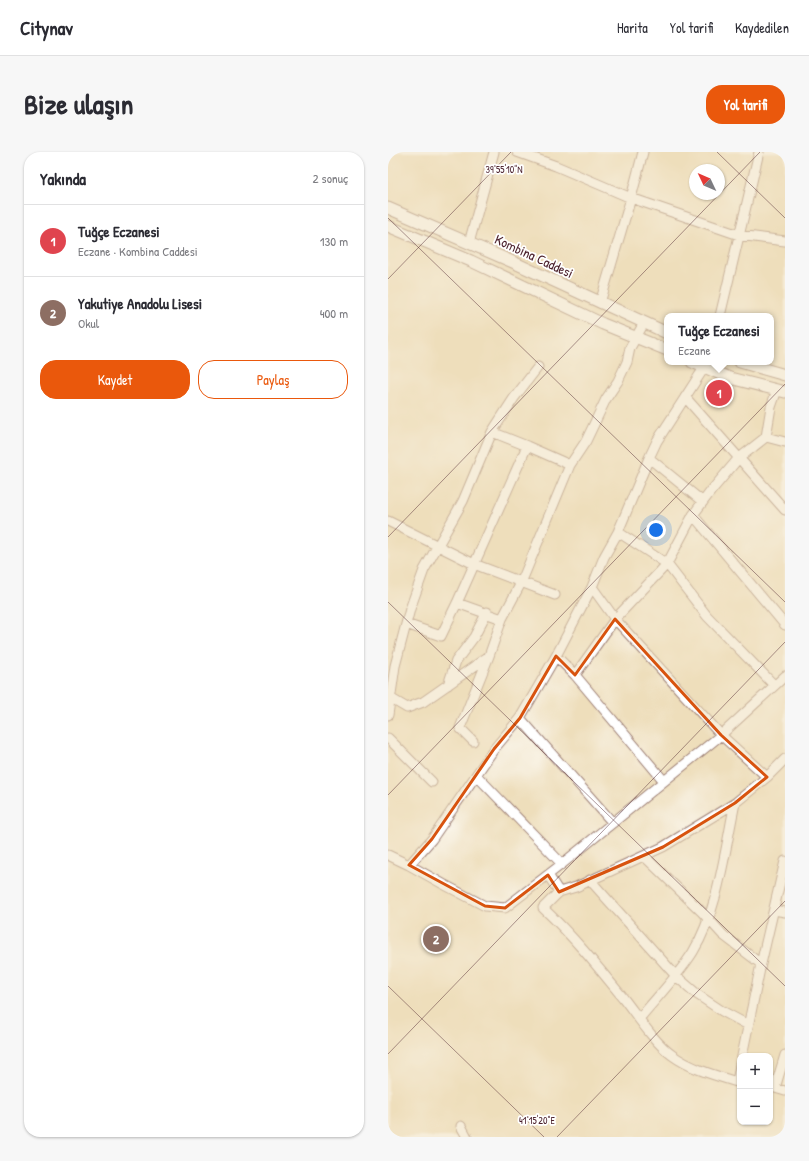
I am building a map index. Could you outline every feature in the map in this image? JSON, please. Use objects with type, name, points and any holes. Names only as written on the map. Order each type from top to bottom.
[{"type":"main road","name":"Kombina Caddesi","points":[[388,208],[515,263],[664,333]]},
{"type":"main road","points":[[388,226],[471,261],[603,324],[664,349]]},
{"type":"main road","points":[[705,365],[730,378],[781,391]]},
{"type":"main road","points":[[750,365],[785,375]]},
{"type":"street","points":[[469,243],[494,152]]},
{"type":"street","points":[[517,152],[556,166],[631,198],[739,235],[785,241]]},
{"type":"street","points":[[600,303],[643,152]]},
{"type":"street","points":[[721,313],[759,152]]},
{"type":"street","points":[[472,741],[460,728],[502,619],[521,582],[570,465],[586,442],[606,399],[618,381],[627,362],[630,348],[644,323]]},
{"type":"street","points":[[409,865],[432,839],[477,776],[494,749],[520,718],[556,656],[592,587],[604,557],[618,532],[657,442],[705,365]]},
{"type":"street","points":[[388,715],[395,666],[410,609],[424,570],[463,501],[492,432],[514,398],[538,367]]},
{"type":"street","points":[[575,675],[615,619],[667,564],[693,516],[703,502],[738,459],[766,437],[771,407],[781,391]]},
{"type":"street","points":[[686,397],[738,459],[785,510]]},
{"type":"street","points":[[492,432],[570,465]]},
{"type":"street","points":[[766,437],[785,442]]},
{"type":"street","points":[[406,624],[441,636],[527,446]]},
{"type":"street","points":[[649,458],[703,502]]},
{"type":"street","points":[[693,516],[785,625]]},
{"type":"street","points":[[388,521],[474,564],[555,595]]},
{"type":"street","points":[[618,532],[667,564],[707,616],[774,686]]},
{"type":"street","points":[[592,587],[615,619],[720,735],[767,777]]},
{"type":"street","points":[[457,603],[487,612],[502,619]]},
{"type":"street","points":[[448,685],[456,661],[474,637],[487,612]]},
{"type":"street","points":[[390,698],[407,708],[423,702],[489,656]]},
{"type":"street","points":[[556,656],[575,675],[664,781]]},
{"type":"street","points":[[388,855],[485,906],[505,908],[613,823],[720,735],[785,676]]},
{"type":"street","points":[[520,718],[613,823]]},
{"type":"street","points":[[388,738],[432,782]]},
{"type":"street","points":[[737,1082],[689,1066],[671,1054],[639,1019],[596,964],[563,926],[543,908],[559,892],[590,880],[663,847],[735,803],[785,760]]},
{"type":"street","points":[[477,776],[562,864]]},
{"type":"street","points":[[639,1019],[676,976],[693,951],[708,918],[714,901],[735,803]]},
{"type":"street","points":[[644,856],[708,918],[723,935],[761,964]]},
{"type":"street","points":[[743,1053],[761,964],[785,861]]},
{"type":"street","points":[[548,875],[559,892]]},
{"type":"street","points":[[590,880],[676,976],[698,995],[748,1026]]},
{"type":"street","points":[[774,910],[785,912]]},
{"type":"street","points":[[785,1055],[775,1088],[785,1090]]},
{"type":"street","points":[[461,1126],[467,1137]]},
{"type":"highlighted area","points":[[615,619],[721,735],[767,777],[735,803],[663,847],[559,892],[548,875],[505,908],[485,906],[409,865],[432,839],[494,749],[520,718],[556,656],[575,675]]},
{"type":"place","name":"Tuğçe Eczanesi","points":[[719,393]]},
{"type":"place","name":"Yakutiye Anadolu Lisesi","points":[[436,939]]}]
